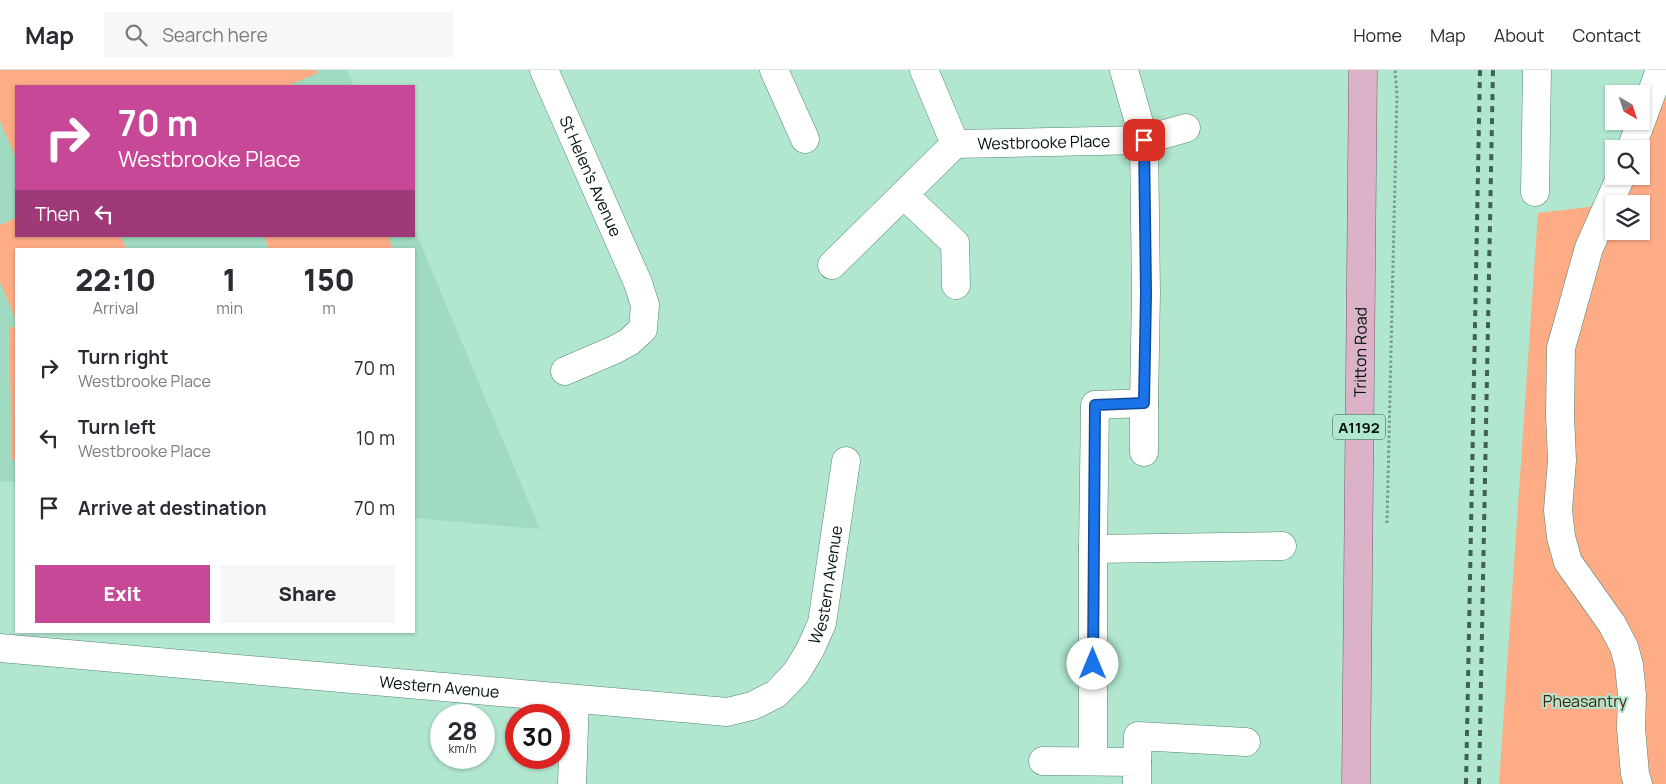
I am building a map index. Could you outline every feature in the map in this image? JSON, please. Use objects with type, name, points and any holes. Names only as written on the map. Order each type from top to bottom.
[{"type":"main road","name":"Tritton Road","points":[[1356,784],[1362,70]]},
{"type":"street","name":"St Helen's Avenue","points":[[544,70],[638,283],[645,305],[643,330],[629,342],[566,371]]},
{"type":"street","points":[[774,70],[805,139]]},
{"type":"street","name":"Westbrooke Place","points":[[924,70],[955,144],[1144,140],[1186,128]]},
{"type":"street","points":[[1124,70],[1144,140],[1146,293],[1144,452]]},
{"type":"street","points":[[1534,192],[1536,70]]},
{"type":"street","points":[[1634,140],[1660,70]]},
{"type":"street","points":[[832,265],[955,144]]},
{"type":"street","points":[[1617,185],[1589,248],[1561,348],[1560,415],[1562,460],[1558,510],[1561,537],[1568,562],[1612,624],[1624,647],[1629,665],[1632,695],[1631,728],[1635,774],[1638,784]]},
{"type":"street","points":[[904,195],[956,244],[956,285]]},
{"type":"street","points":[[1093,761],[1095,405],[1144,403]]},
{"type":"street","name":"Western Avenue","points":[[0,648],[727,712],[752,706],[776,694],[796,673],[810,650],[822,623],[846,461]]},
{"type":"street","points":[[1093,549],[1282,546]]},
{"type":"street","points":[[572,784],[575,699]]},
{"type":"street","points":[[1043,761],[1093,761],[1137,773],[1138,736],[1246,742]]},
{"type":"path","points":[[1387,524],[1397,95],[1395,70]]},
{"type":"shaded area","points":[[0,70],[347,70],[354,85],[15,85],[15,237],[415,237],[415,230],[540,529],[415,518],[415,248],[15,248],[15,482],[0,481]]},
{"type":"green space","points":[[0,70],[316,70],[318,73],[289,85],[15,85],[15,156],[0,121]]},
{"type":"green space","name":"Pheasantry","points":[[1666,97],[1666,784],[1499,784],[1538,213],[1605,205],[1605,240],[1650,240],[1650,195],[1620,195],[1624,185],[1650,185],[1650,140],[1646,140]]},
{"type":"green space","points":[[15,218],[15,237],[121,237],[126,248],[15,248],[15,318],[0,282],[0,225]]},
{"type":"green space","points":[[264,237],[388,237],[393,248],[269,248]]},
{"type":"green space","points":[[9,327],[15,327],[15,460],[12,460]]},
{"type":"railway","points":[[1466,784],[1480,70]]},
{"type":"railway","points":[[1479,784],[1493,70]]},
{"type":"route","points":[[1093,664],[1095,405],[1144,403],[1146,293],[1144,140]]}]
